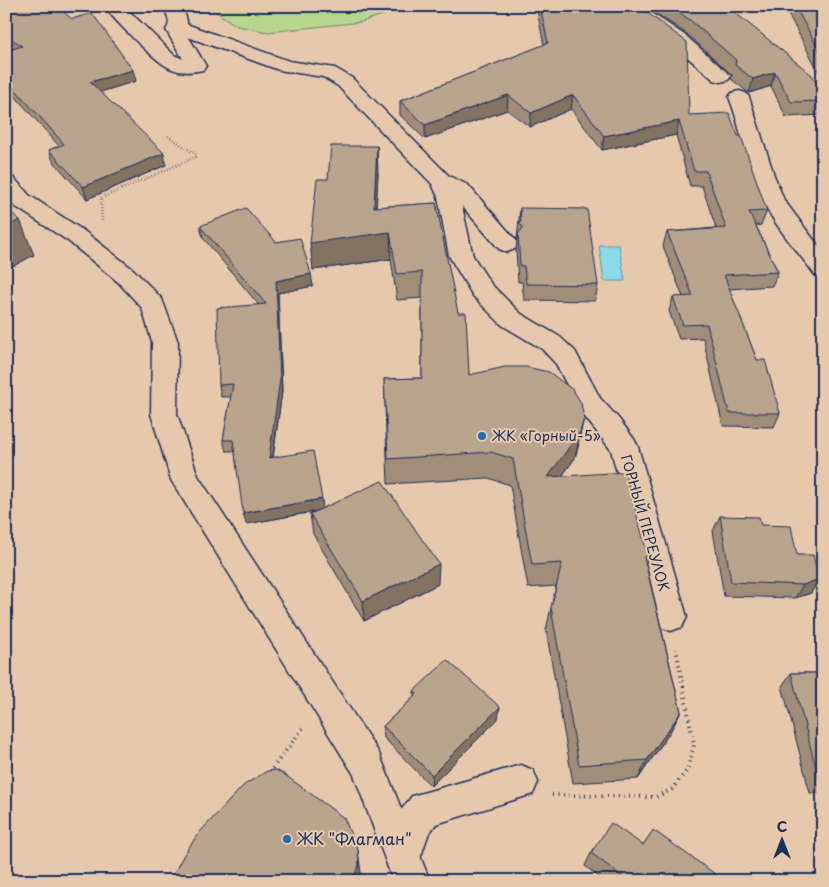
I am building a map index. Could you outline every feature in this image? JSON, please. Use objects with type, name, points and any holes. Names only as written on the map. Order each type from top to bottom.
[{"type":"street","points":[[113,6],[167,59],[178,65],[196,66],[175,30],[175,17]]},
{"type":"street","points":[[629,6],[679,40],[721,76]]},
{"type":"street","name":"ГОРНЫЙ ПЕРЕУЛОК","points":[[175,17],[286,66],[328,72],[345,82],[441,181],[449,198],[461,256],[478,284],[511,319],[551,343],[566,358],[590,405],[609,426],[624,447],[671,617]]},
{"type":"street","points":[[739,97],[749,120],[762,169],[773,200],[823,269]]},
{"type":"street","points":[[441,181],[460,190],[508,244]]},
{"type":"street","points":[[6,183],[22,200],[76,236],[126,276],[153,305],[165,342],[164,414],[186,480],[367,765],[407,869]]},
{"type":"street","points":[[407,869],[412,826],[425,808],[521,782]]},
{"type":"path","points":[[76,236],[102,221],[101,198],[198,156],[168,136]]},
{"type":"path","points":[[521,782],[547,795],[656,797],[672,789],[687,770],[694,745],[671,617]]},
{"type":"path","points":[[265,778],[325,700]]},
{"type":"green space","points":[[207,6],[400,6],[396,10],[362,22],[268,32],[237,26]]},
{"type":"water","points":[[599,245],[619,245],[625,281],[604,281]]},
{"type":"building","points":[[6,6],[57,6],[72,19],[92,13],[133,70],[90,82],[164,153],[83,187],[49,150],[64,144],[6,79],[6,51],[22,46],[6,35]]},
{"type":"building","points":[[540,6],[638,6],[687,42],[689,115],[729,113],[738,136],[741,136],[767,211],[749,212],[778,272],[724,275],[757,360],[765,360],[780,413],[729,413],[707,324],[683,325],[673,297],[693,296],[667,232],[726,228],[706,171],[694,171],[679,121],[604,136],[573,95],[531,113],[508,95],[425,125],[400,101],[548,43]]},
{"type":"building","points":[[669,6],[727,6],[812,75],[823,95],[823,101],[791,102],[775,72],[753,79],[735,65],[736,60],[690,20]]},
{"type":"building","points":[[795,6],[823,6],[823,57]]},
{"type":"building","points":[[331,146],[377,146],[374,207],[436,203],[458,313],[466,313],[469,375],[505,367],[526,367],[549,372],[573,390],[581,403],[584,418],[580,432],[548,477],[625,472],[648,556],[644,557],[681,712],[647,760],[579,765],[551,608],[562,563],[532,565],[513,459],[491,452],[388,459],[384,379],[422,378],[422,272],[397,274],[390,232],[310,243],[317,179],[328,179]]},
{"type":"building","points":[[6,208],[20,220],[6,227]]},
{"type":"building","points":[[246,208],[276,242],[300,238],[311,274],[276,281],[280,379],[269,458],[313,451],[322,499],[243,513],[233,440],[223,440],[233,384],[219,385],[217,308],[266,304],[200,226]]},
{"type":"building","points":[[520,208],[587,209],[598,285],[526,284],[524,266],[520,266],[518,234],[523,228],[519,222],[521,222]]},
{"type":"building","points":[[382,481],[439,564],[363,601],[310,514]]},
{"type":"building","points":[[720,516],[759,517],[761,525],[791,526],[797,555],[813,555],[819,579],[803,585],[731,582]]},
{"type":"building","points":[[447,660],[500,707],[432,775],[383,726],[417,694],[414,691]]},
{"type":"building","points":[[791,673],[823,673],[823,783],[820,783]]},
{"type":"building","name":"ЖК \"Флагман\"","points":[[276,770],[344,818],[358,850],[359,865],[352,881],[170,881],[183,856],[198,834],[244,785],[267,771]]},
{"type":"building","points":[[611,823],[643,845],[653,830],[718,876],[715,881],[619,881],[622,876],[591,853]]},
{"type":"place","name":"ЖК «Горный-5»","points":[[482,436]]},
{"type":"place","name":"ЖК \"Флагман\"","points":[[287,839]]}]
